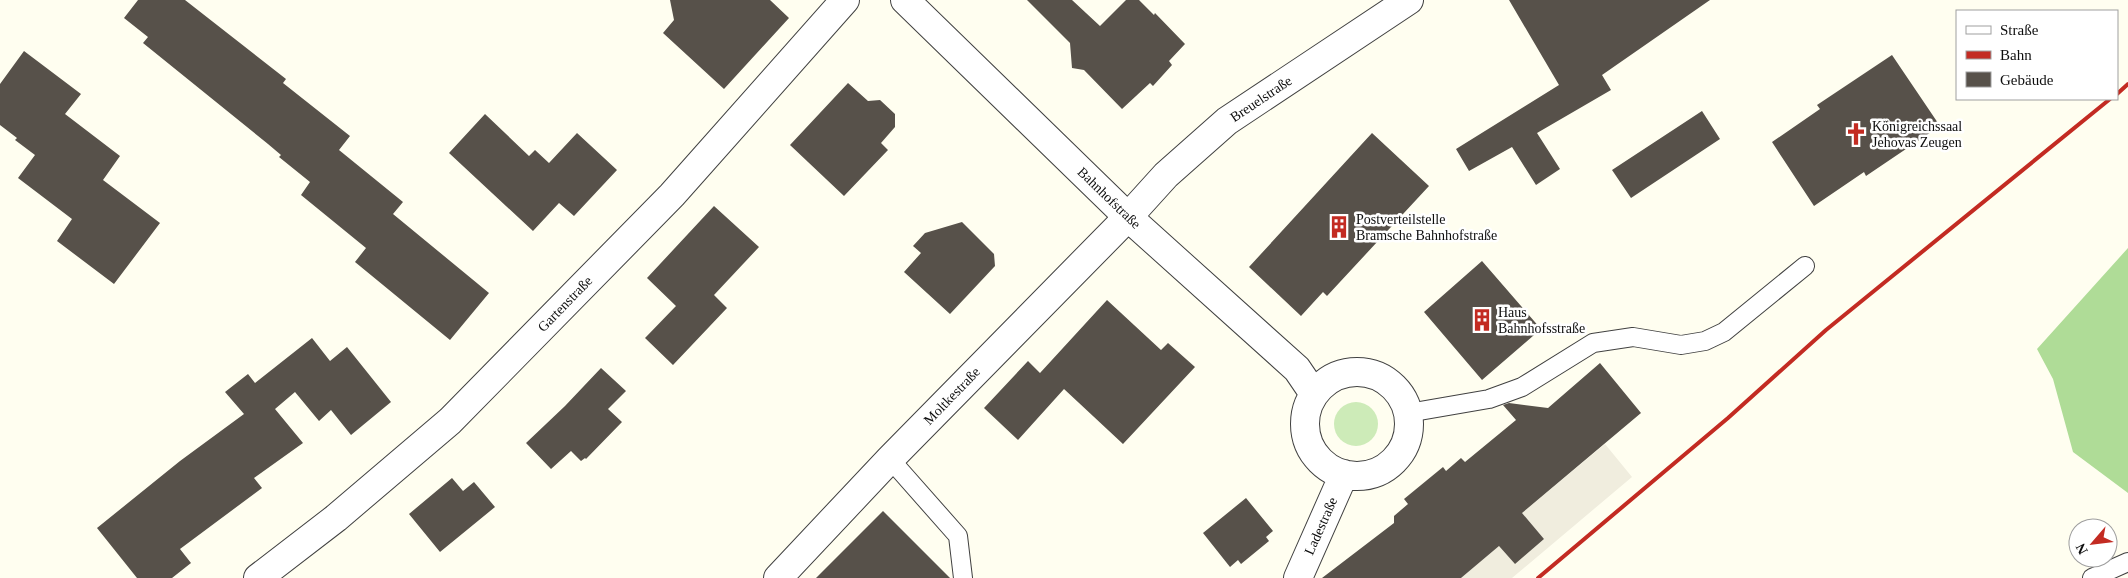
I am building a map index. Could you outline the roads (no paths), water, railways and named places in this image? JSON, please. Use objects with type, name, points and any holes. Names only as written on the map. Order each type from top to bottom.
[{"type":"street","name":"Gartenstraße","points":[[258,578],[336,518],[450,421],[672,195],[845,0]]},
{"type":"street","name":"Bahnhofstraße","points":[[905,0],[1128,217],[1297,369],[1314,394]]},
{"type":"street","name":"Breuelstraße","points":[[1128,217],[1166,175],[1228,121],[1409,0]]},
{"type":"street","name":"Moltkestraße","points":[[778,578],[890,459],[1128,217]]},
{"type":"street","points":[[1352,372],[1368,373],[1382,378],[1394,387],[1408,413],[1408,435],[1404,447],[1386,467],[1365,475],[1344,474],[1329,468],[1317,456],[1308,442],[1305,426],[1307,409],[1314,394],[1325,383],[1338,376],[1352,372]]},
{"type":"street","name":"Ladestraße","points":[[1298,578],[1344,474]]},
{"type":"lane","points":[[1408,413],[1489,399],[1522,387],[1593,343],[1633,337],[1681,345],[1705,341],[1724,332],[1805,266]]},
{"type":"lane","points":[[890,459],[958,536],[963,578]]},
{"type":"lane","points":[[2092,578],[2128,562]]},
{"type":"railway","points":[[2118,93],[2128,84]]},
{"type":"railway","points":[[1538,578],[1728,418],[1826,330],[2109,100]]},
{"type":"place","name":"Königreichssaal Jehovas Zeugen","points":[[1856,134]]},
{"type":"place","name":"Postverteilstelle Bramsche Bahnhofstraße","points":[[1339,227]]},
{"type":"place","name":"Haus Bahnhofsstraße","points":[[1482,320]]}]
